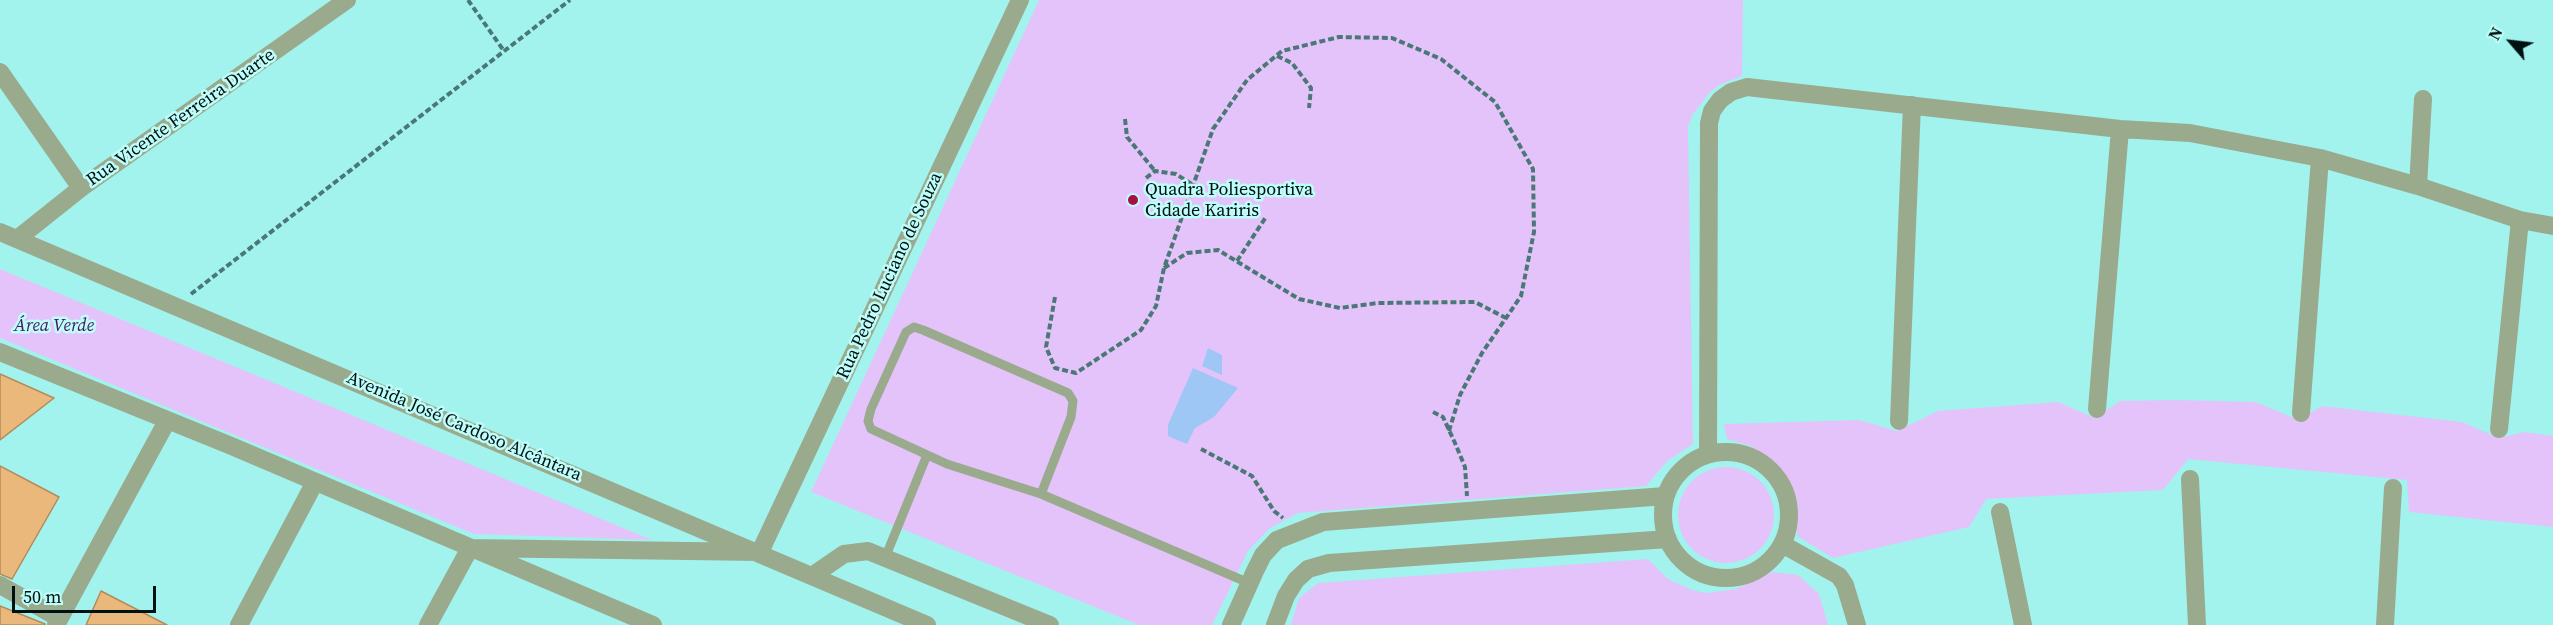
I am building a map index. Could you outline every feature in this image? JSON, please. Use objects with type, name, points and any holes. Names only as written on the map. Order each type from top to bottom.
[{"type":"street","name":"Rua Vicente Ferreira Duarte","points":[[17,239],[81,188],[347,0]]},
{"type":"street","name":"Rua Pedro Luciano de Souza","points":[[760,552],[1020,0]]},
{"type":"street","points":[[0,72],[81,188]]},
{"type":"street","points":[[1708,454],[1709,123],[1712,111],[1720,100],[1731,92],[1747,87],[2120,129],[2190,133],[2320,159],[2418,186],[2520,220],[2553,226]]},
{"type":"street","points":[[2418,186],[2423,99]]},
{"type":"street","points":[[1899,421],[1912,105]]},
{"type":"street","points":[[2097,409],[2120,129]]},
{"type":"street","points":[[2301,413],[2320,159]]},
{"type":"street","points":[[2499,429],[2520,220]]},
{"type":"street","name":"Avenida José Cardoso Alcântara","points":[[0,232],[760,552],[927,625]]},
{"type":"street","points":[[0,352],[654,625]]},
{"type":"street","points":[[0,585],[58,622],[167,421]]},
{"type":"street","points":[[1730,451],[1750,456],[1768,467],[1782,484],[1789,504],[1789,524],[1782,544],[1770,560],[1753,572],[1734,578],[1713,577],[1694,570],[1679,557],[1668,539],[1664,519],[1665,496],[1675,479],[1689,464],[1708,454],[1730,451]]},
{"type":"street","points":[[2190,479],[2197,625]]},
{"type":"street","points":[[239,625],[315,482]]},
{"type":"street","points":[[2385,625],[2393,488]]},
{"type":"street","points":[[1231,625],[1263,555],[1277,540],[1323,522],[1665,496]]},
{"type":"street","points":[[2000,512],[2022,625]]},
{"type":"street","points":[[1275,625],[1286,596],[1296,580],[1308,569],[1329,563],[1668,539]]},
{"type":"street","points":[[1782,544],[1839,576],[1845,585],[1857,625]]},
{"type":"street","points":[[470,548],[760,552]]},
{"type":"street","points":[[428,625],[470,548]]},
{"type":"street","points":[[812,576],[844,554],[868,551],[1050,625]]},
{"type":"lane","points":[[1041,494],[1071,417],[1073,401],[1068,393],[914,327],[906,332],[889,365],[868,421],[871,429],[927,455],[1041,494],[1249,583]]},
{"type":"lane","points":[[885,558],[927,455]]},
{"type":"path","points":[[468,0],[504,51]]},
{"type":"path","points":[[177,305],[570,0]]},
{"type":"path","points":[[1055,297],[1046,347],[1055,368],[1076,373],[1141,330],[1156,306],[1164,268],[1213,129],[1247,80],[1282,51],[1340,37],[1392,38],[1442,59],[1495,102],[1533,169],[1534,232],[1521,296],[1482,353],[1460,395],[1449,431]]},
{"type":"path","points":[[1277,55],[1292,63],[1311,88],[1310,108]]},
{"type":"path","points":[[1125,119],[1127,137],[1155,171],[1176,174],[1193,185]]},
{"type":"path","points":[[1146,178],[1155,171]]},
{"type":"path","points":[[1237,261],[1266,217]]},
{"type":"path","points":[[1164,268],[1187,253],[1218,250],[1299,299],[1309,302],[1340,308],[1378,303],[1475,302],[1506,318]]},
{"type":"path","points":[[1433,412],[1443,417],[1465,467],[1468,511]]},
{"type":"path","points":[[1202,449],[1252,476],[1274,511],[1298,530]]},
{"type":"green space","points":[[1039,0],[1743,0],[1742,76],[1719,85],[1709,93],[1693,114],[1688,126],[1693,444],[1667,461],[1646,486],[1298,513],[1270,528],[1248,551],[1212,625],[1139,625],[811,492]]},
{"type":"green space","name":"Área Verde","points":[[0,269],[652,540],[474,534],[0,338]]},
{"type":"green space","points":[[2120,401],[2256,402],[2298,420],[2322,406],[2462,422],[2499,438],[2524,432],[2553,436],[2553,527],[2409,512],[2407,480],[2188,459],[2163,490],[1986,499],[1969,527],[1833,558],[1797,536],[1797,508],[1788,481],[1780,469],[1751,446],[1727,439],[1724,424],[1859,420],[1897,431],[1938,411],[2058,402],[2095,418]]},
{"type":"green space","points":[[1726,467],[1744,470],[1760,481],[1771,497],[1774,515],[1771,533],[1760,549],[1744,560],[1726,563],[1708,560],[1692,549],[1681,533],[1678,515],[1681,497],[1692,481],[1708,470]]},
{"type":"green space","points":[[1648,559],[1668,579],[1692,590],[1706,593],[1736,589],[1772,572],[1798,575],[1819,594],[1828,625],[1291,625],[1299,598],[1318,583]]},
{"type":"water","points":[[1208,348],[1222,355],[1222,375],[1202,366]]},
{"type":"water","points":[[1193,368],[1238,388],[1214,417],[1195,428],[1187,444],[1168,436],[1168,425]]},
{"type":"building","points":[[0,374],[54,398],[0,440]]},
{"type":"building","points":[[0,466],[59,497],[12,579],[0,574]]},
{"type":"building","points":[[101,591],[167,625],[86,625]]},
{"type":"building","points":[[0,606],[45,624],[45,625],[0,625]]},
{"type":"place","name":"Quadra Poliesportiva Cidade Kariris","points":[[1133,200]]}]
